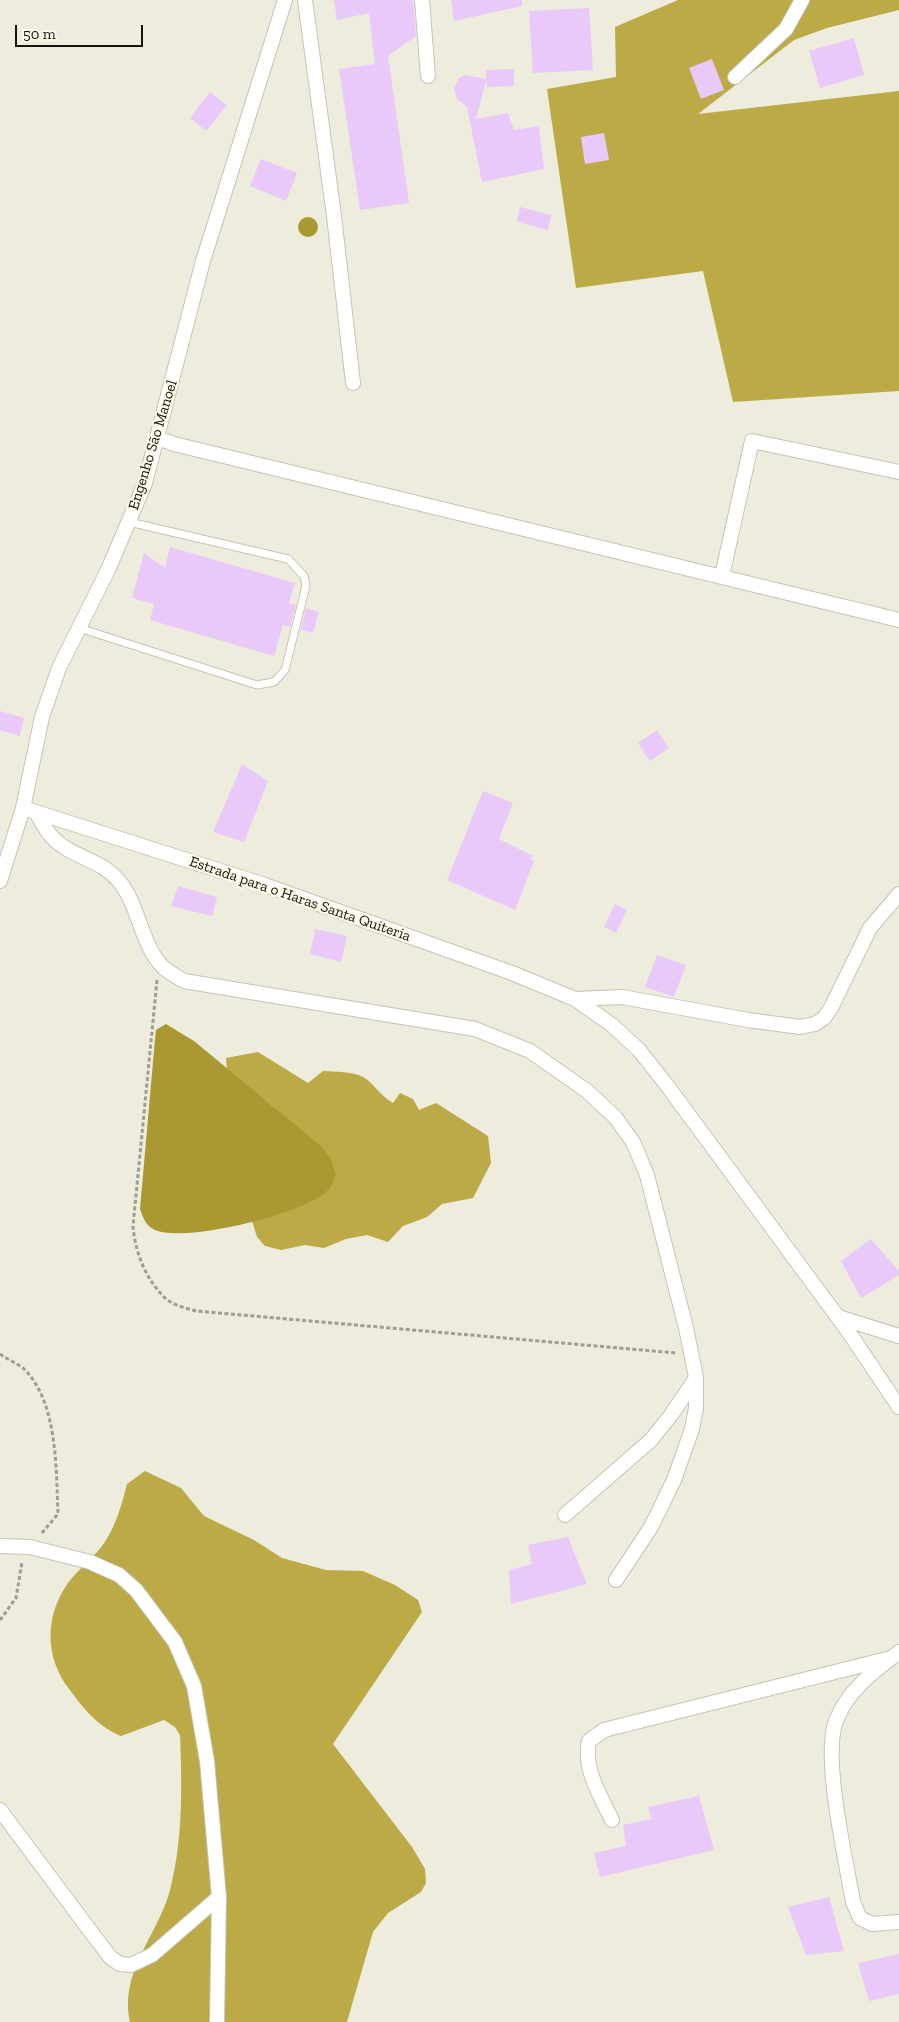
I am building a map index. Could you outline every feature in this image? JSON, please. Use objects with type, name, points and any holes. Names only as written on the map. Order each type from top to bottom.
[{"type":"street","name":"Engenho São Manoel","points":[[0,881],[30,810],[42,717],[59,668],[129,522],[145,483],[203,261],[285,0]]},
{"type":"street","points":[[305,0],[334,216],[353,383]]},
{"type":"street","points":[[422,0],[428,76]]},
{"type":"street","points":[[735,77],[786,29],[802,0]]},
{"type":"street","points":[[158,438],[184,447],[899,620]]},
{"type":"street","points":[[722,576],[752,441],[899,472]]},
{"type":"street","points":[[30,810],[52,838],[61,845],[96,862],[117,878],[129,896],[150,946],[159,962],[165,969],[184,981],[321,1002],[475,1029],[530,1051],[587,1091],[615,1117],[633,1142],[647,1175],[696,1377],[696,1408],[692,1429],[674,1480],[651,1527],[616,1580]]},
{"type":"street","name":"Estrada para o Haras Santa Quiteria","points":[[30,810],[266,885],[512,973],[575,999]]},
{"type":"street","points":[[575,999],[622,997],[748,1020],[800,1027],[814,1024],[824,1018],[831,1008],[870,928],[899,894]]},
{"type":"street","points":[[575,999],[612,1025],[639,1050],[838,1317],[899,1407]]},
{"type":"street","points":[[838,1317],[899,1336]]},
{"type":"street","points":[[565,1515],[650,1440],[671,1415],[696,1377]]},
{"type":"street","points":[[0,1546],[30,1548],[90,1562],[119,1575],[136,1590],[175,1642],[194,1686],[207,1760],[219,1897],[217,2022]]},
{"type":"street","points":[[612,1820],[590,1772],[587,1753],[590,1741],[604,1730],[895,1655]]},
{"type":"street","points":[[895,1655],[872,1672],[848,1697],[835,1722],[831,1758],[853,1902],[860,1918],[872,1924],[899,1922]]},
{"type":"street","points":[[0,1810],[111,1958],[120,1964],[131,1965],[152,1955],[219,1897]]},
{"type":"lane","points":[[78,628],[257,684],[274,682],[285,670],[306,586],[304,576],[288,559],[129,522]]},
{"type":"path","points":[[159,962],[133,1226],[134,1245],[142,1266],[164,1297],[173,1303],[196,1311],[692,1355]]},
{"type":"path","points":[[0,1354],[23,1368],[41,1393],[48,1408],[58,1514],[30,1548],[20,1565],[16,1598],[0,1620]]},
{"type":"shaded area","points":[[678,0],[899,0],[899,10],[827,28],[794,40],[698,114],[899,91],[899,391],[733,402],[703,271],[576,288],[547,89],[616,77],[615,27]]},
{"type":"shaded area","points":[[304,217],[312,217],[318,223],[318,231],[312,237],[304,237],[298,231],[298,223]]},
{"type":"shaded area","points":[[166,1024],[194,1041],[321,1146],[331,1159],[336,1175],[328,1190],[314,1200],[295,1209],[244,1224],[191,1233],[170,1233],[155,1230],[147,1224],[140,1209],[156,1030]]},
{"type":"shaded area","points":[[258,1052],[308,1083],[323,1071],[349,1073],[363,1077],[393,1103],[400,1093],[413,1099],[419,1110],[436,1103],[488,1136],[491,1163],[473,1198],[442,1204],[427,1217],[403,1226],[388,1242],[367,1235],[346,1239],[324,1248],[305,1245],[281,1250],[265,1246],[257,1237],[252,1221],[243,1209],[274,1107],[227,1070],[226,1058]]},
{"type":"shaded area","points":[[145,1471],[181,1488],[204,1516],[254,1540],[282,1558],[326,1570],[363,1571],[395,1585],[418,1600],[422,1612],[333,1744],[412,1847],[425,1869],[426,1883],[421,1892],[388,1913],[373,1932],[347,2022],[130,2022],[128,2003],[130,1985],[142,1952],[166,1903],[175,1867],[181,1811],[180,1735],[175,1727],[164,1720],[121,1736],[98,1722],[86,1710],[61,1677],[52,1651],[51,1624],[59,1598],[66,1586],[97,1552],[110,1533],[121,1506],[127,1484]]},
{"type":"building","points":[[334,0],[413,0],[416,36],[388,56],[409,203],[360,210],[339,69],[375,64],[369,13],[337,20]]},
{"type":"building","points":[[451,0],[522,0],[522,6],[454,21]]},
{"type":"building","points":[[589,8],[593,70],[533,73],[529,11]]},
{"type":"building","points":[[854,38],[864,75],[820,88],[809,51]]},
{"type":"building","points":[[712,59],[724,90],[701,99],[689,68]]},
{"type":"building","points":[[514,69],[514,86],[487,87],[486,81],[476,119],[508,113],[514,130],[539,126],[544,169],[482,182],[467,107],[457,99],[454,88],[459,78],[465,75],[486,79],[486,70]]},
{"type":"building","points":[[210,92],[227,105],[206,131],[190,118]]},
{"type":"building","points":[[604,133],[609,160],[585,164],[581,137]]},
{"type":"building","points":[[261,159],[297,173],[286,201],[250,186]]},
{"type":"building","points":[[520,207],[551,215],[548,230],[517,222]]},
{"type":"building","points":[[170,547],[295,583],[289,603],[296,605],[290,627],[283,625],[274,656],[150,620],[154,604],[132,598],[144,553],[165,568]]},
{"type":"building","points":[[306,608],[319,612],[313,633],[301,630]]},
{"type":"building","points":[[0,711],[24,718],[20,736],[0,730]]},
{"type":"building","points":[[657,730],[669,748],[650,761],[638,743]]},
{"type":"building","points":[[242,764],[268,781],[244,842],[213,832]]},
{"type":"building","points":[[483,791],[513,803],[499,839],[533,856],[531,860],[534,861],[515,910],[447,880]]},
{"type":"building","points":[[178,886],[217,897],[212,916],[171,906]]},
{"type":"building","points":[[615,904],[627,910],[616,933],[604,927]]},
{"type":"building","points":[[315,929],[347,936],[341,962],[310,954]]},
{"type":"building","points":[[657,955],[686,965],[674,997],[645,987]]},
{"type":"building","points":[[871,1239],[899,1271],[899,1275],[861,1298],[841,1261]]},
{"type":"building","points":[[568,1537],[587,1584],[511,1604],[509,1570],[532,1564],[528,1545]]},
{"type":"building","points":[[699,1796],[714,1850],[600,1877],[594,1853],[626,1846],[623,1825],[652,1819],[648,1807]]},
{"type":"building","points":[[829,1897],[844,1951],[806,1955],[788,1907]]},
{"type":"building","points":[[899,1954],[899,1994],[869,2001],[858,1963]]}]
